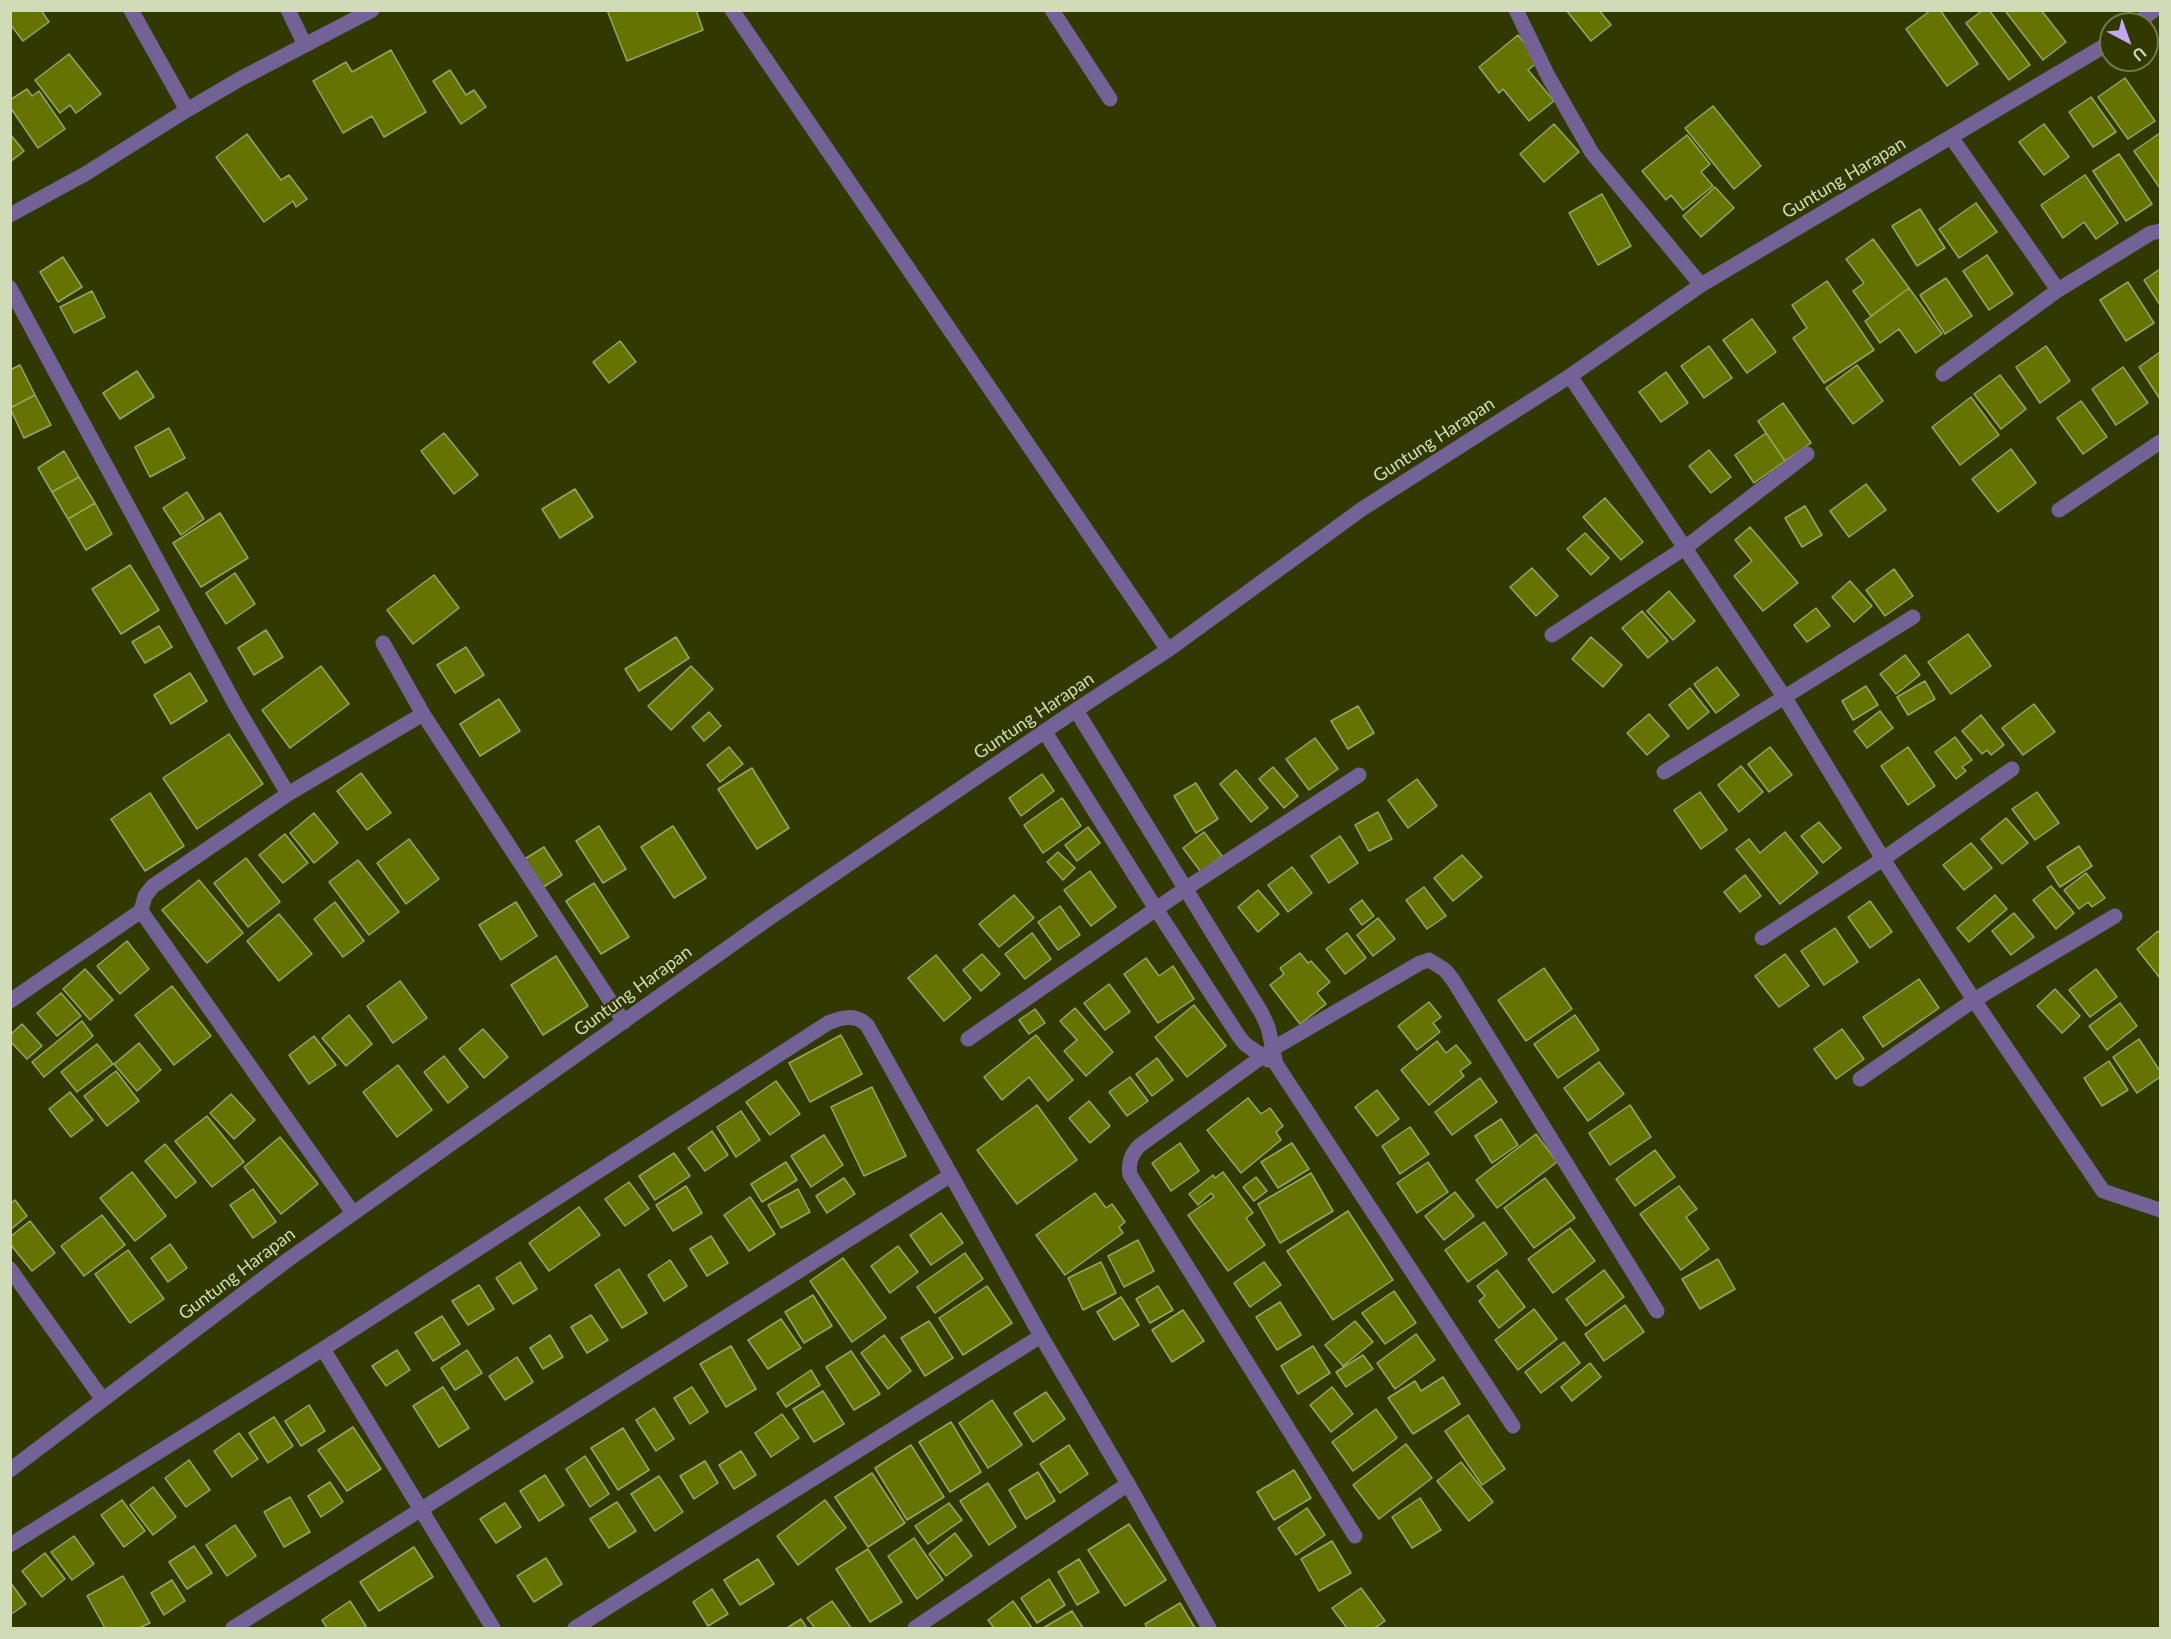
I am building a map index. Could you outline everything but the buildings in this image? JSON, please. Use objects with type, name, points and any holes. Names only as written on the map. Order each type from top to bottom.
[{"type":"street","points":[[131,10],[187,110]]},
{"type":"street","points":[[288,10],[305,45]]},
{"type":"street","points":[[10,215],[85,174],[187,110],[372,10]]},
{"type":"street","points":[[732,10],[1168,650]]},
{"type":"street","points":[[1052,10],[1110,99]]},
{"type":"street","points":[[1516,10],[1548,76],[1592,153],[1701,285]]},
{"type":"street","name":"Guntung Harapan","points":[[10,1470],[289,1258],[771,917],[1168,650],[1362,509],[1570,376],[1701,285],[2099,49]]},
{"type":"street","points":[[1951,137],[2058,290]]},
{"type":"street","points":[[1943,374],[2058,290],[2151,234],[2160,231]]},
{"type":"street","points":[[10,288],[236,706],[288,794]]},
{"type":"street","points":[[1570,376],[1785,698],[1883,859],[1974,1000],[2103,1191],[2160,1210]]},
{"type":"street","points":[[2059,510],[2160,442]]},
{"type":"street","points":[[1552,635],[1686,547],[1807,454]]},
{"type":"street","points":[[1664,772],[1913,617]]},
{"type":"street","points":[[383,643],[423,714],[624,1022]]},
{"type":"street","points":[[1076,710],[1261,1012],[1268,1051],[1513,1426]]},
{"type":"street","points":[[10,1001],[141,911],[145,896],[153,886],[288,794],[423,714]]},
{"type":"street","points":[[1045,732],[1238,1035],[1245,1044],[1268,1051]]},
{"type":"street","points":[[1762,938],[1883,859],[2012,769]]},
{"type":"street","points":[[968,1039],[1185,889],[1359,775]]},
{"type":"street","points":[[141,911],[353,1214]]},
{"type":"street","points":[[1860,1079],[1974,1000],[2115,916]]},
{"type":"street","points":[[1355,1536],[1130,1175],[1130,1159],[1139,1146],[1268,1051],[1420,963],[1429,960],[1445,970],[1453,980],[1658,1311]]},
{"type":"street","points":[[10,1545],[323,1349],[828,1023],[838,1019],[855,1018],[867,1025],[1041,1336],[1128,1484],[1209,1629]]},
{"type":"street","points":[[233,1629],[951,1175]]},
{"type":"street","points":[[10,1269],[103,1400]]},
{"type":"street","points":[[575,1629],[1041,1336]]},
{"type":"street","points":[[323,1349],[494,1629]]},
{"type":"street","points":[[915,1629],[1128,1484]]}]
